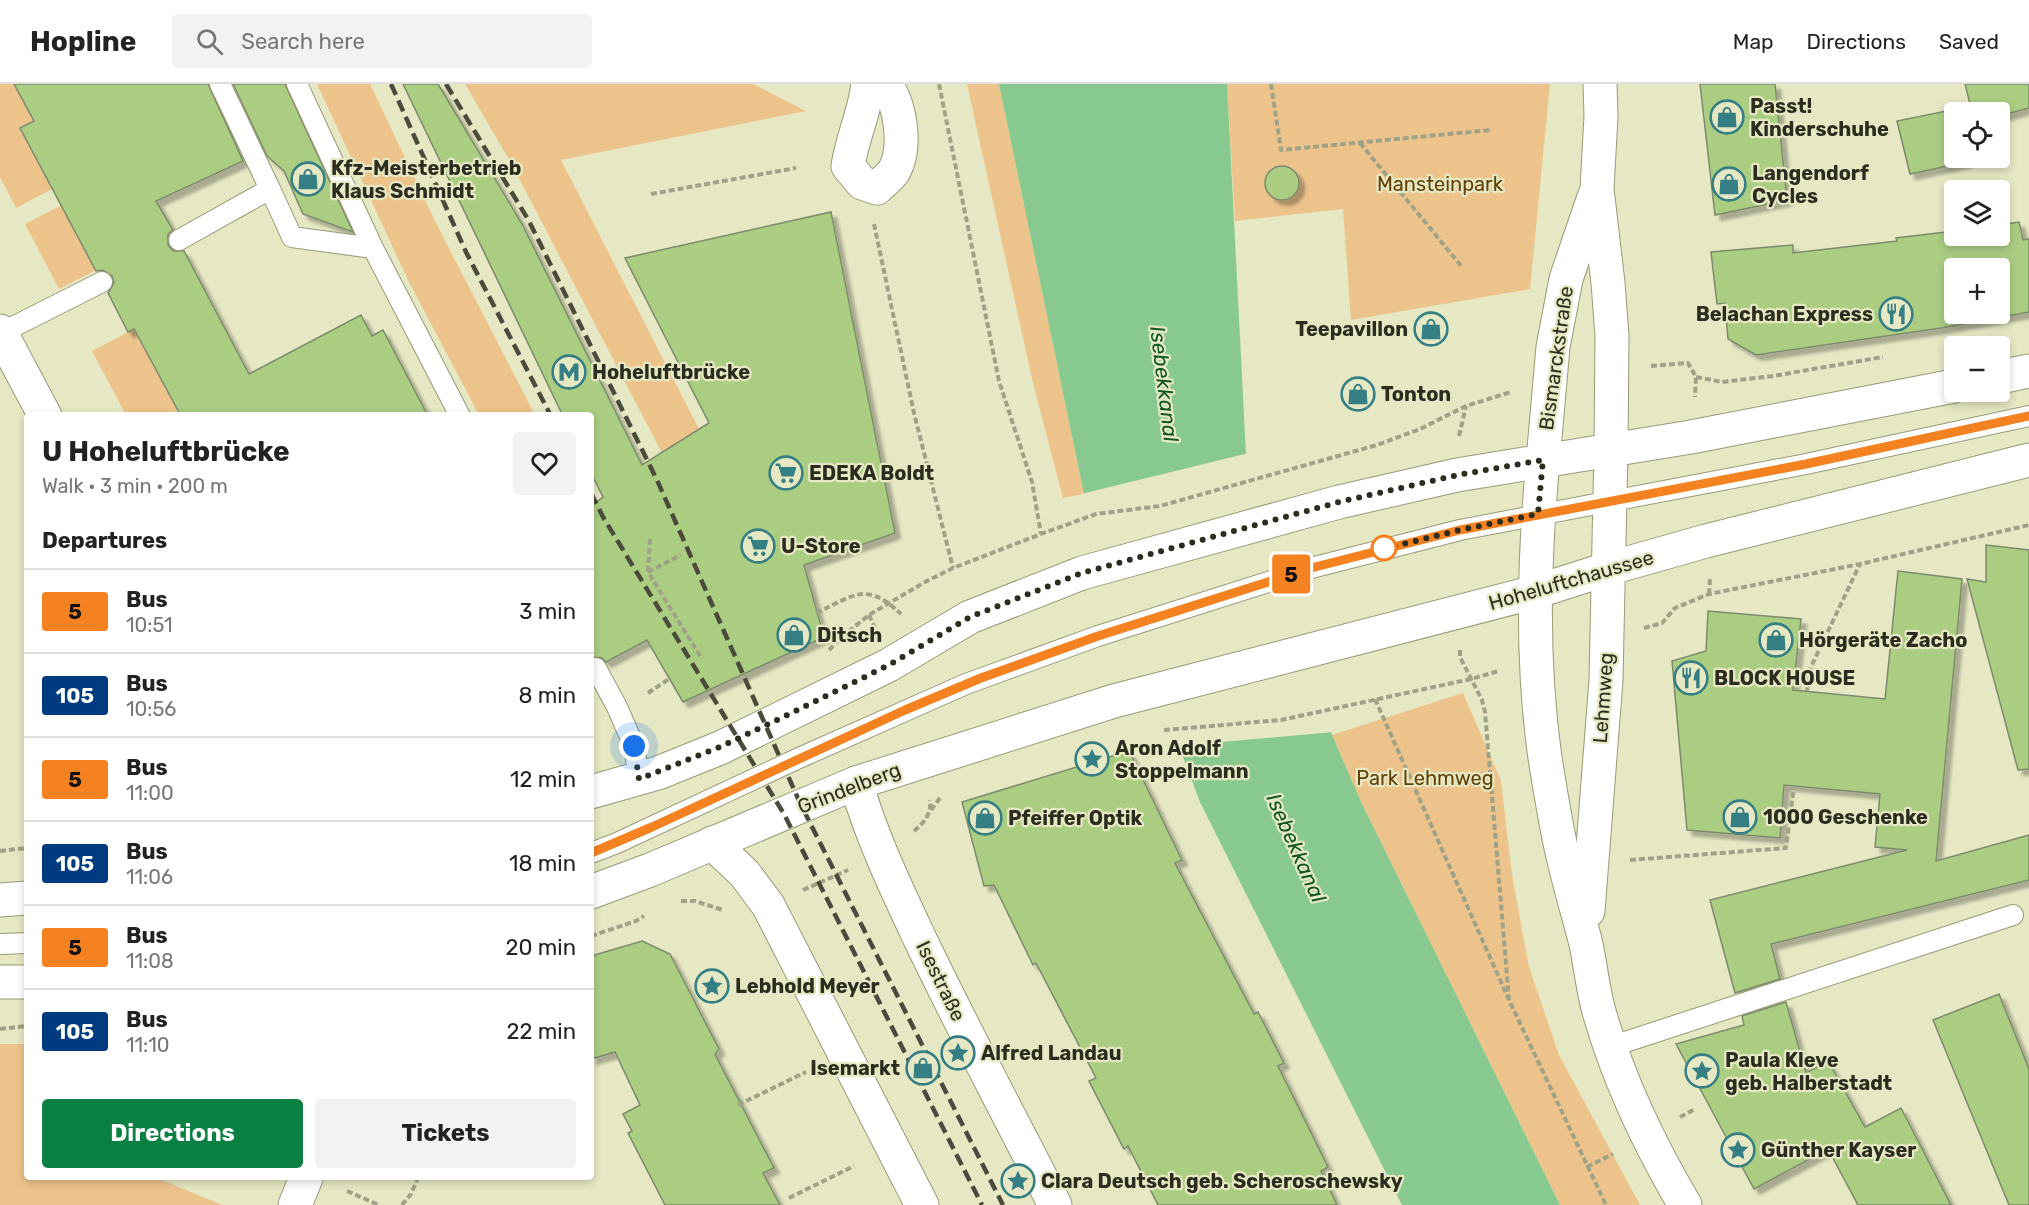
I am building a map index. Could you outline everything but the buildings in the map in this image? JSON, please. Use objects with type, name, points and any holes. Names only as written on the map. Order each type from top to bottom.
[{"type":"street","points":[[868,84],[848,166],[862,183],[877,188],[893,171],[900,153],[902,134],[895,107],[885,84]]},
{"type":"street","name":"Bismarckstraße","points":[[1600,84],[1601,116],[1597,189],[1612,336],[1611,449]]},
{"type":"street","name":"Bismarckstraße","points":[[1543,460],[1553,347],[1566,279],[1597,189]]},
{"type":"street","points":[[1,332],[43,412]]},
{"type":"street","points":[[2010,375],[2029,371]]},
{"type":"street","points":[[594,791],[639,779],[720,747],[889,665],[970,617],[1082,573],[1301,512],[1458,475],[1714,433],[1944,388]]},
{"type":"street","name":"Lehmweg","points":[[1586,946],[1590,863],[1606,670],[1611,449]]},
{"type":"street","name":"Lehmweg","points":[[1543,460],[1535,592],[1536,660],[1545,758],[1562,852],[1586,946],[1592,984],[1610,1047],[1628,1098],[1685,1205]]},
{"type":"street","name":"Hoheluftchaussee","points":[[1114,701],[1535,592],[1706,541],[2029,460]]},
{"type":"street","name":"Grindelberg","points":[[594,891],[650,870],[856,783],[1114,701]]},
{"type":"street","name":"Isestraße","points":[[856,783],[880,854],[936,971],[1055,1205]]},
{"type":"street","points":[[712,843],[744,873],[768,905],[922,1205]]},
{"type":"street","points":[[0,900],[24,898]]},
{"type":"street","points":[[0,982],[24,982]]},
{"type":"street","points":[[295,1205],[305,1180]]},
{"type":"lane","points":[[220,84],[292,237],[373,248]]},
{"type":"lane","points":[[297,84],[373,248],[458,412]]},
{"type":"lane","points":[[179,240],[270,189]]},
{"type":"lane","points":[[1,332],[102,282]]},
{"type":"lane","points":[[594,852],[915,705],[997,672],[1098,636],[1315,567],[1460,530],[1806,464],[2029,416]]},
{"type":"lane","points":[[596,668],[634,746],[639,779]]},
{"type":"lane","points":[[1610,1047],[2013,915]]},
{"type":"lane","points":[[0,944],[24,943]]},
{"type":"path","points":[[939,84],[999,381],[1032,482],[1041,534]]},
{"type":"path","points":[[1271,84],[1281,150],[1491,130]]},
{"type":"path","points":[[1359,143],[1462,267]]},
{"type":"path","points":[[651,194],[796,168]]},
{"type":"path","points":[[877,188],[873,218],[914,413],[953,568]]},
{"type":"path","points":[[1696,377],[1722,382],[1889,356]]},
{"type":"path","points":[[1653,366],[1689,363],[1696,377],[1695,398]]},
{"type":"path","points":[[828,651],[869,615],[889,602],[953,568],[1041,534],[1096,514],[1160,506],[1377,445],[1420,429],[1466,406],[1522,388]]},
{"type":"path","points":[[1457,444],[1466,406]]},
{"type":"path","points":[[1637,630],[1662,623],[1675,608],[1709,594],[1860,564],[2029,525]]},
{"type":"path","points":[[650,538],[648,572],[702,659]]},
{"type":"path","points":[[648,572],[681,555]]},
{"type":"path","points":[[1807,691],[1810,669],[1860,564]]},
{"type":"path","points":[[816,613],[857,594],[874,594],[889,602]]},
{"type":"path","points":[[1460,657],[1485,712],[1509,1000]]},
{"type":"path","points":[[1159,731],[1258,723],[1496,672]]},
{"type":"path","points":[[648,693],[669,679]]},
{"type":"path","points":[[1375,699],[1509,1000],[1606,1205]]},
{"type":"path","points":[[1590,863],[1786,848],[1794,786]]},
{"type":"path","points":[[907,837],[921,825],[931,810],[929,789]]},
{"type":"path","points":[[0,851],[24,848]]},
{"type":"path","points":[[793,894],[858,866]]},
{"type":"path","points":[[678,901],[694,901],[725,910]]},
{"type":"path","points":[[594,935],[636,921],[651,912]]},
{"type":"path","points":[[0,1029],[24,1026]]},
{"type":"path","points":[[738,1105],[806,1072]]},
{"type":"path","points":[[789,1198],[854,1166]]},
{"type":"path","points":[[402,1205],[411,1194],[417,1180]]},
{"type":"path","points":[[347,1191],[379,1205]]},
{"type":"green space","points":[[0,84],[14,84],[34,121],[20,129],[52,189],[16,208],[0,177]]},
{"type":"green space","points":[[317,84],[370,84],[437,225],[533,412],[477,412],[408,280]]},
{"type":"green space","points":[[465,84],[753,84],[806,111],[561,160],[699,429],[662,453],[511,163]]},
{"type":"green space","points":[[967,84],[999,84],[1084,494],[1063,498],[1033,383]]},
{"type":"green space","name":"Mansteinpark","points":[[1227,84],[1550,84],[1530,289],[1351,320],[1343,209],[1235,221]]},
{"type":"green space","points":[[62,205],[96,270],[59,289],[25,224]]},
{"type":"green space","points":[[134,329],[178,410],[174,412],[124,412],[92,351]]},
{"type":"green space","name":"Park Lehmweg","points":[[1463,693],[1501,781],[1512,875],[1529,967],[1559,1055],[1640,1205],[1560,1205],[1362,804],[1332,735]]},
{"type":"green space","points":[[0,1044],[24,1044],[24,1180],[164,1180],[222,1205],[0,1205]]},
{"type":"water","name":"Isebekkanal","points":[[999,84],[1227,84],[1246,455],[1332,735],[1362,804],[1560,1205],[1402,1205],[1200,802],[1084,494]]},
{"type":"pier","points":[[1249,453],[1334,732],[1176,746],[1081,494]]},
{"type":"railway","points":[[391,84],[466,252],[549,412]]},
{"type":"railway","points":[[446,84],[529,221],[657,480],[800,803],[1003,1205]]},
{"type":"railway","points":[[594,499],[784,814],[982,1205]]},
{"type":"bus line","name":"5","points":[[594,852],[905,710],[981,678],[1098,636],[1315,567],[1460,530],[1806,464],[2029,416]]},
{"type":"place","name":"Passt! Kinderschuhe","points":[[1727,117]]},
{"type":"place","name":"Kfz-Meisterbetrieb Klaus Schmidt","points":[[308,179]]},
{"type":"place","name":"Langendorf Cycles","points":[[1729,184]]},
{"type":"place","name":"Belachan Express","points":[[1896,314]]},
{"type":"place","name":"Teepavillon","points":[[1431,329]]},
{"type":"place","name":"Hoheluftbrücke","points":[[569,372]]},
{"type":"place","name":"Tonton","points":[[1358,394]]},
{"type":"place","name":"EDEKA Boldt","points":[[786,473]]},
{"type":"place","name":"U-Store","points":[[758,546]]},
{"type":"place","name":"Ditsch","points":[[794,635]]},
{"type":"place","name":"Hörgeräte Zacho","points":[[1776,640]]},
{"type":"place","name":"BLOCK HOUSE","points":[[1691,678]]},
{"type":"place","name":"Aron Adolf Stoppelmann","points":[[1092,759]]},
{"type":"place","name":"1000 Geschenke","points":[[1740,817]]},
{"type":"place","name":"Pfeiffer Optik","points":[[985,818]]},
{"type":"place","name":"Lebhold Meyer","points":[[712,986]]},
{"type":"place","name":"Alfred Landau","points":[[958,1053]]},
{"type":"place","name":"Isemarkt","points":[[923,1068]]},
{"type":"place","name":"Paula Kleve geb. Halberstadt","points":[[1702,1071]]},
{"type":"place","name":"Günther Kayser","points":[[1738,1150]]},
{"type":"place","name":"Clara Deutsch geb. Scheroschewsky","points":[[1018,1181]]},
{"type":"route","points":[[634,746],[639,779],[720,747],[779,719],[889,665],[970,617],[1082,573],[1339,502],[1458,475],[1543,460],[1538,514],[1375,551],[1384,548]]}]
